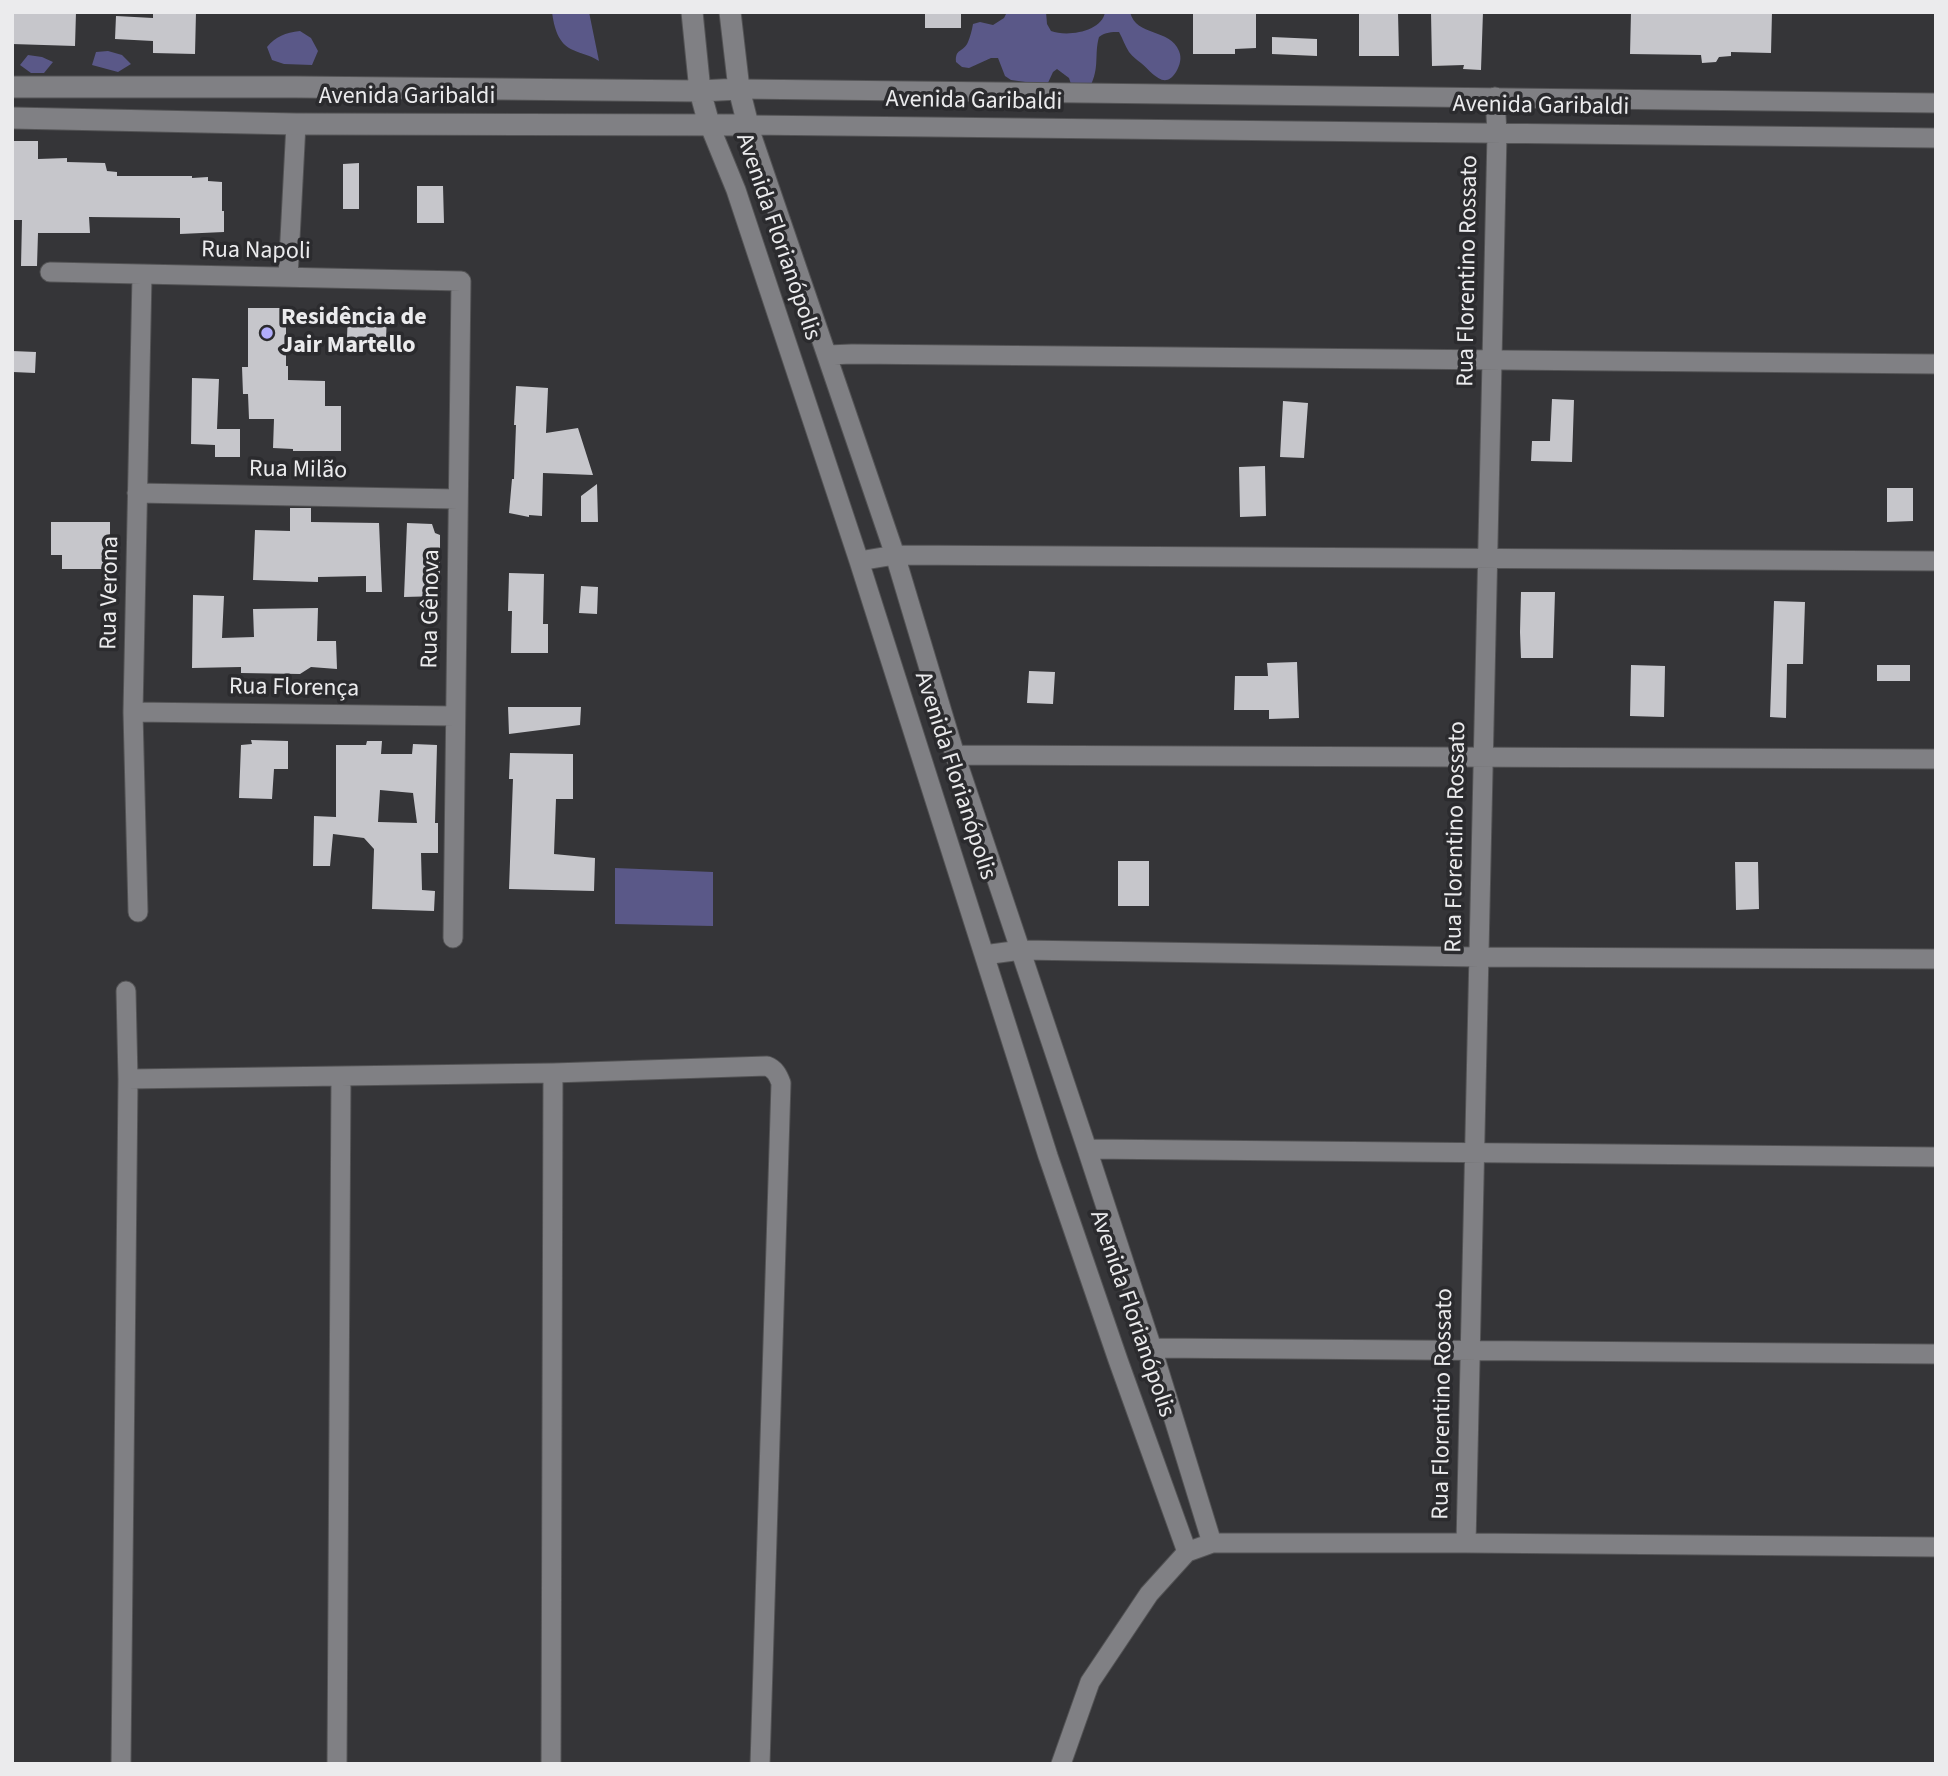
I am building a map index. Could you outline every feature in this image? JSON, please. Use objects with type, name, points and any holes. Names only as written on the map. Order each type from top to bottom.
[{"type":"street","name":"Avenida Florianópolis","points":[[692,12],[700,91],[709,124],[736,190],[859,561],[1048,1156],[1187,1552]]},
{"type":"street","points":[[730,12],[739,89],[748,125]]},
{"type":"street","name":"Avenida Garibaldi","points":[[12,87],[700,91],[739,89],[1936,103]]},
{"type":"street","points":[[288,277],[296,87]]},
{"type":"street","name":"Rua Florentino Rossato","points":[[1466,1543],[1497,133],[1495,97]]},
{"type":"street","name":"Avenida Garibaldi","points":[[12,118],[296,124],[709,124],[1936,138]]},
{"type":"street","name":"Avenida Florianópolis","points":[[748,125],[895,555],[955,755],[1152,1348],[1212,1543]]},
{"type":"street","name":"Rua Napoli","points":[[50,272],[461,281]]},
{"type":"street","name":"Rua Verona","points":[[138,912],[133,712],[142,275]]},
{"type":"street","name":"Rua Gênova","points":[[453,938],[461,281]]},
{"type":"street","points":[[828,355],[1936,364]]},
{"type":"street","name":"Rua Milão","points":[[137,493],[457,499]]},
{"type":"street","points":[[859,561],[895,555],[1936,561]]},
{"type":"street","name":"Rua Florença","points":[[133,712],[455,716]]},
{"type":"street","points":[[955,755],[1936,759]]},
{"type":"street","points":[[984,955],[1021,950],[1479,957],[1936,959]]},
{"type":"street","points":[[121,1764],[128,1079],[126,991]]},
{"type":"street","points":[[128,1079],[553,1073],[767,1066],[778,1074],[781,1083],[760,1764]]},
{"type":"street","points":[[551,1764],[553,1073]]},
{"type":"street","points":[[337,1764],[341,1076]]},
{"type":"street","points":[[1087,1149],[1936,1157]]},
{"type":"street","points":[[1152,1348],[1936,1354]]},
{"type":"street","points":[[1061,1764],[1090,1682],[1149,1594],[1187,1552],[1212,1543],[1936,1547]]},
{"type":"shaded area","points":[[552,12],[589,12],[599,61],[564,44],[556,29]]},
{"type":"shaded area","points":[[1007,12],[1046,12],[1051,31],[1074,33],[1098,24],[1105,12],[1130,12],[1139,25],[1175,44],[1180,54],[1179,64],[1172,77],[1167,80],[1158,78],[1130,54],[1119,32],[1099,37],[1095,73],[1090,87],[1071,84],[1069,78],[1057,69],[1047,85],[1011,80],[1005,76],[998,58],[991,58],[969,68],[956,62],[958,52],[968,42],[973,24],[980,22],[993,25],[1004,18]]},
{"type":"shaded area","points":[[300,31],[311,38],[318,51],[312,65],[284,64],[272,60],[267,47],[270,43],[281,36]]},
{"type":"shaded area","points":[[108,51],[122,55],[131,64],[118,72],[92,65],[96,52]]},
{"type":"shaded area","points":[[28,55],[53,62],[44,73],[31,73],[20,65]]},
{"type":"shaded area","points":[[615,868],[713,872],[713,926],[615,924]]},
{"type":"building","points":[[12,12],[76,12],[75,46],[12,44]]},
{"type":"building","points":[[153,12],[196,12],[195,54],[153,53],[153,41],[115,39],[116,16],[153,18]]},
{"type":"building","points":[[925,12],[961,12],[961,28],[925,28]]},
{"type":"building","points":[[1193,12],[1256,12],[1256,48],[1235,49],[1235,54],[1193,54]]},
{"type":"building","points":[[1359,12],[1398,12],[1399,56],[1359,56]]},
{"type":"building","points":[[1431,12],[1483,12],[1481,70],[1463,69],[1464,65],[1432,66]]},
{"type":"building","points":[[1631,12],[1772,12],[1771,53],[1731,52],[1731,56],[1719,57],[1716,62],[1702,63],[1701,55],[1630,54]]},
{"type":"building","points":[[1272,37],[1317,39],[1317,56],[1272,54]]},
{"type":"building","points":[[12,141],[38,141],[38,159],[67,158],[67,162],[105,163],[107,171],[117,172],[117,176],[192,176],[208,177],[208,181],[222,182],[224,232],[180,234],[180,218],[89,217],[90,233],[38,233],[37,266],[21,266],[22,220],[12,220]]},
{"type":"building","points":[[359,163],[359,209],[343,209],[343,164]]},
{"type":"building","points":[[417,186],[443,186],[444,223],[417,223]]},
{"type":"building","points":[[248,308],[286,308],[288,380],[325,381],[325,406],[341,406],[341,451],[293,451],[273,448],[274,419],[249,419],[248,394],[243,394],[242,367],[248,367]]},
{"type":"building","points":[[348,311],[387,313],[386,340],[347,338]]},
{"type":"building","points":[[12,351],[36,352],[35,373],[13,372]]},
{"type":"building","points":[[192,378],[219,379],[217,429],[240,429],[240,457],[215,457],[215,445],[191,444]]},
{"type":"building","points":[[516,386],[548,388],[546,433],[578,428],[593,475],[543,473],[542,516],[529,517],[509,513],[514,479]]},
{"type":"building","points":[[1552,399],[1574,400],[1572,462],[1531,461],[1532,441],[1550,441]]},
{"type":"building","points":[[1283,401],[1308,403],[1304,458],[1280,457]]},
{"type":"building","points":[[1265,466],[1266,516],[1240,517],[1239,467]]},
{"type":"building","points":[[597,484],[598,522],[581,522],[581,496]]},
{"type":"building","points":[[1887,488],[1913,488],[1913,521],[1887,522]]},
{"type":"building","points":[[290,508],[311,508],[311,522],[379,523],[382,592],[366,592],[366,576],[318,577],[318,582],[253,580],[255,530],[290,531]]},
{"type":"building","points":[[51,522],[110,522],[110,569],[62,569],[62,555],[51,555]]},
{"type":"building","points":[[407,523],[432,524],[435,533],[440,535],[440,596],[404,597]]},
{"type":"building","points":[[509,573],[544,574],[543,624],[548,624],[548,653],[511,653]]},
{"type":"building","points":[[581,586],[598,587],[597,614],[579,613]]},
{"type":"building","points":[[1521,592],[1555,592],[1553,658],[1521,658]]},
{"type":"building","points":[[193,595],[224,596],[222,638],[254,637],[253,609],[318,608],[317,641],[336,641],[337,669],[311,667],[300,674],[241,673],[241,667],[192,668]]},
{"type":"building","points":[[1774,601],[1805,602],[1803,664],[1787,664],[1786,718],[1770,717]]},
{"type":"building","points":[[1297,662],[1299,718],[1269,719],[1269,710],[1234,710],[1235,676],[1268,676],[1267,663]]},
{"type":"building","points":[[1631,665],[1665,666],[1664,717],[1630,716]]},
{"type":"building","points":[[1877,665],[1910,665],[1910,681],[1877,681]]},
{"type":"building","points":[[1029,671],[1055,672],[1053,704],[1027,703]]},
{"type":"building","points":[[508,707],[581,707],[580,725],[509,734]]},
{"type":"building","points":[[251,740],[288,741],[288,769],[274,769],[272,799],[239,798],[241,745],[252,744]]},
{"type":"building","points":[[367,741],[382,741],[381,754],[412,754],[413,744],[437,745],[435,823],[438,823],[438,853],[421,853],[422,890],[435,891],[434,911],[372,909],[374,849],[364,838],[333,834],[330,866],[313,866],[314,816],[336,817],[336,745],[366,745]],"holes":[[[380,790],[413,793],[417,823],[378,822]]]},
{"type":"building","points":[[510,753],[573,754],[573,799],[556,799],[554,854],[595,858],[594,891],[509,889],[513,779],[509,779]]},
{"type":"building","points":[[1118,861],[1149,861],[1149,906],[1118,906]]},
{"type":"building","points":[[1735,862],[1758,862],[1759,909],[1736,910]]},
{"type":"place","name":"Residência de Jair Martello","points":[[267,333]]}]
